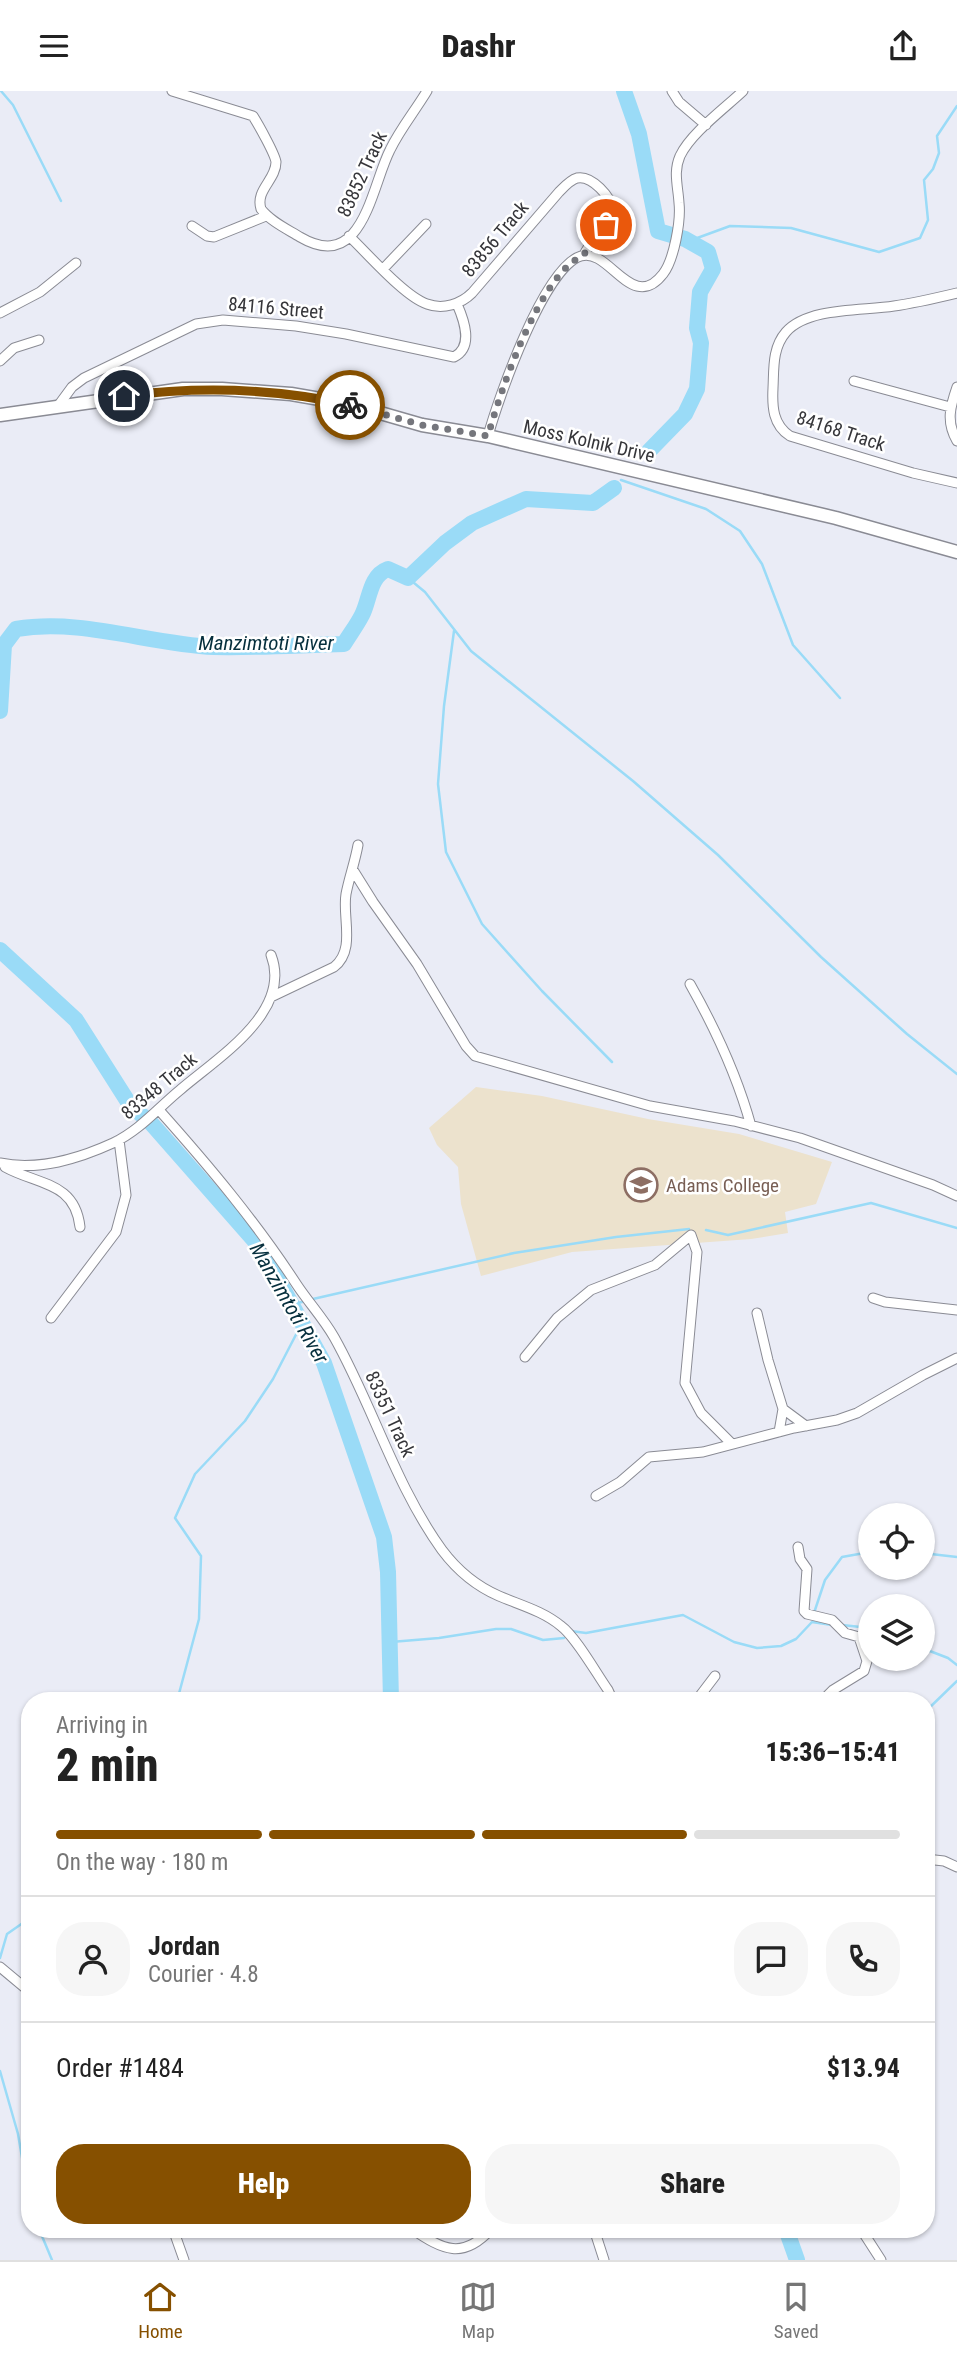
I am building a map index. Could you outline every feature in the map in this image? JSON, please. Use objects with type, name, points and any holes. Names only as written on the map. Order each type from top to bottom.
[{"type":"main road","name":"Moss Kolnik Drive","points":[[0,415],[183,389],[258,390],[291,394],[349,404],[422,425],[488,436],[836,518],[957,552]]},
{"type":"street","points":[[172,91],[253,116],[274,153],[276,163],[259,201],[266,216],[317,246],[331,246],[349,236]]},
{"type":"street","name":"83852 Track","points":[[349,236],[356,231],[367,214],[389,152],[427,91]]},
{"type":"street","points":[[672,91],[679,102],[706,125]]},
{"type":"street","points":[[488,436],[509,373],[530,325],[548,291],[574,259],[592,255],[638,286],[657,280],[664,272],[678,225],[677,165],[684,149],[743,91]]},
{"type":"street","name":"83856 Track","points":[[349,236],[421,302],[433,306],[457,304],[472,293],[559,192],[570,181],[581,178],[590,181],[606,194],[613,210],[609,222],[589,243],[584,255]]},
{"type":"street","points":[[192,226],[207,236],[214,237],[266,216]]},
{"type":"street","points":[[383,269],[426,224]]},
{"type":"street","points":[[0,313],[40,292],[76,263]]},
{"type":"street","name":"84168 Track","points":[[957,293],[896,306],[829,313],[796,323],[787,331],[777,348],[772,402],[777,422],[790,436],[925,477],[957,483]]},
{"type":"street","name":"84116 Street","points":[[58,406],[72,387],[84,379],[208,321],[254,322],[327,330],[454,357],[462,351],[465,337],[464,323],[457,304]]},
{"type":"street","points":[[0,361],[14,348],[39,340]]},
{"type":"street","points":[[854,381],[950,407]]},
{"type":"street","points":[[957,387],[950,407],[950,425],[957,441]]},
{"type":"street","points":[[271,997],[334,967],[341,961],[347,933],[346,894],[358,845]]},
{"type":"street","points":[[353,870],[475,1056],[650,1106],[751,1126],[831,1148],[957,1196]]},
{"type":"street","name":"83348 Track","points":[[0,1163],[14,1166],[48,1165],[119,1140],[138,1128],[251,1029],[276,985],[277,974],[271,954]]},
{"type":"street","points":[[690,984],[724,1048],[742,1090],[751,1126]]},
{"type":"street","name":"83351 Track","points":[[155,1114],[228,1190],[273,1247],[317,1310],[352,1373],[401,1480],[443,1551],[462,1573],[482,1587],[545,1615],[564,1627],[609,1692]]},
{"type":"street","points":[[51,1318],[116,1232],[126,1195],[119,1140]]},
{"type":"street","points":[[0,1163],[15,1172],[54,1187],[77,1207],[80,1227]]},
{"type":"street","points":[[525,1357],[557,1318],[591,1290],[655,1265],[691,1235],[697,1252],[685,1383],[701,1413],[732,1443]]},
{"type":"street","points":[[873,1298],[885,1302],[957,1310]]},
{"type":"street","points":[[757,1313],[783,1409],[779,1432]]},
{"type":"street","points":[[596,1496],[620,1482],[649,1457],[703,1452],[837,1420],[857,1413],[957,1358]]},
{"type":"street","points":[[783,1409],[806,1426]]},
{"type":"street","points":[[797,1548],[807,1569],[803,1607],[805,1613],[832,1620],[845,1633],[859,1637],[867,1661],[864,1671],[831,1692]]},
{"type":"street","points":[[705,1692],[715,1676]]},
{"type":"street","points":[[935,1860],[957,1867]]},
{"type":"street","points":[[0,1966],[21,1980]]},
{"type":"street","points":[[176,2238],[184,2260]]},
{"type":"street","points":[[425,2238],[444,2248],[461,2251],[481,2238]]},
{"type":"street","points":[[597,2238],[604,2260]]},
{"type":"street","points":[[867,2238],[881,2260]]},
{"type":"shaded area","name":"Adams College","points":[[476,1087],[542,1096],[648,1119],[739,1134],[832,1162],[816,1204],[785,1212],[788,1233],[751,1239],[572,1252],[481,1276],[461,1204],[458,1167],[437,1145],[429,1128]]},
{"type":"waterway","points":[[1,91],[13,105],[61,201]]},
{"type":"waterway","name":"Manzimtoti River","points":[[624,91],[639,134],[658,231],[685,239],[708,252],[713,269],[700,292],[697,328],[701,343],[697,389],[685,414],[649,451]]},
{"type":"waterway","points":[[689,241],[730,226],[791,228],[879,252],[920,238],[928,220],[924,180],[933,169],[939,153],[937,136],[957,106]]},
{"type":"waterway","points":[[621,480],[706,509],[740,531],[762,564],[793,645],[840,698]]},
{"type":"waterway","name":"Manzimtoti River","points":[[0,711],[4,645],[16,629],[41,626],[90,629],[214,647],[344,644],[362,615],[374,583],[382,572],[388,569],[408,578],[445,543],[472,523],[526,499],[593,503],[614,488]]},
{"type":"waterway","points":[[408,578],[425,592],[471,651],[633,781],[718,855],[821,957],[907,1034],[957,1074]]},
{"type":"waterway","points":[[454,631],[444,706],[438,784],[446,852],[482,924],[542,991],[612,1062]]},
{"type":"waterway","name":"Manzimtoti River","points":[[0,950],[76,1020],[130,1105],[151,1123],[260,1247],[324,1363],[384,1537],[388,1572],[391,1692]]},
{"type":"waterway","points":[[706,1230],[728,1235],[871,1203],[957,1228]]},
{"type":"waterway","points":[[313,1299],[514,1253],[689,1229]]},
{"type":"waterway","points":[[292,1304],[307,1301]]},
{"type":"waterway","points":[[179,1692],[199,1619],[201,1556],[175,1518],[195,1474],[245,1421],[273,1379],[302,1323]]},
{"type":"waterway","points":[[814,1613],[825,1580],[842,1557],[858,1554]]},
{"type":"waterway","points":[[935,1554],[957,1557]]},
{"type":"waterway","points":[[571,1631],[586,1633],[683,1615],[734,1642],[757,1648],[781,1646],[796,1639],[812,1622],[832,1625]]},
{"type":"waterway","points":[[842,1625],[858,1627]]},
{"type":"waterway","points":[[391,1642],[496,1629],[511,1629],[543,1640],[564,1638]]},
{"type":"waterway","points":[[935,1653],[957,1665]]},
{"type":"waterway","points":[[935,1702],[957,1681]]},
{"type":"waterway","points":[[0,1958],[7,1934],[21,1924]]},
{"type":"waterway","points":[[0,2071],[21,2152]]},
{"type":"waterway","points":[[43,2238],[52,2260]]},
{"type":"waterway","name":"Manzimtoti River","points":[[789,2238],[797,2260]]},
{"type":"way so far","points":[[350,405],[422,425],[488,436],[520,344],[548,291],[574,259],[584,255],[589,243],[606,225]]},
{"type":"place","name":"Adams College","points":[[641,1185]]},
{"type":"route","points":[[124,396],[183,389],[222,389],[277,392],[350,405]]}]
